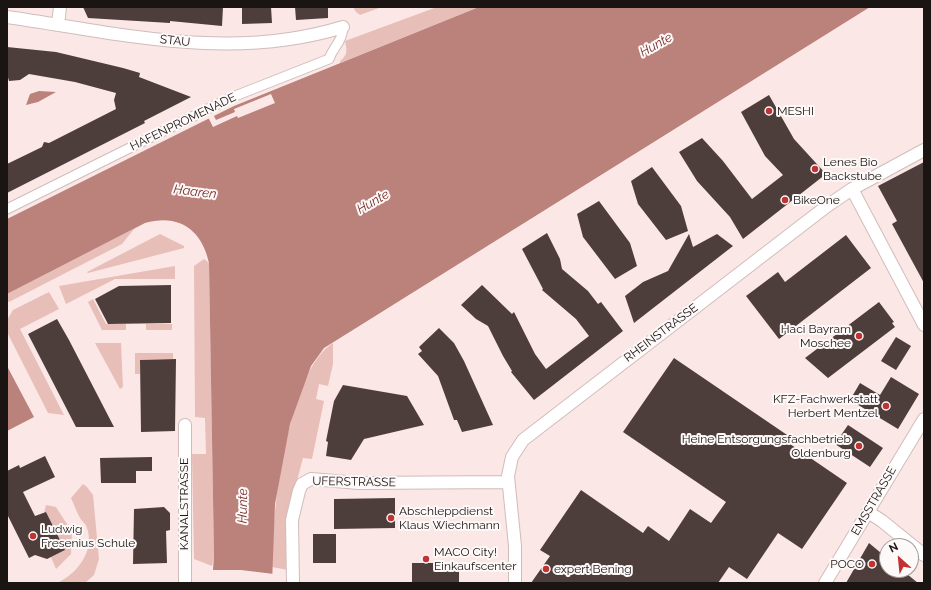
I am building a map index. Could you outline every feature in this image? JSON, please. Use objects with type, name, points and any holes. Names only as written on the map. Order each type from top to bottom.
[{"type":"street","points":[[58,25],[60,7]]},
{"type":"street","name":"STAU","points":[[7,17],[148,39],[222,45],[282,41],[320,34],[343,27]]},
{"type":"street","name":"HAFENPROMENADE","points":[[7,209],[230,98],[329,59],[332,50],[342,38],[343,27]]},
{"type":"street","name":"RHEINSTRASSE","points":[[515,583],[514,546],[507,482],[512,457],[523,440],[821,210],[852,189],[924,150]]},
{"type":"street","points":[[852,189],[924,326]]},
{"type":"street","name":"EMSSTRASSE","points":[[825,583],[924,419]]},
{"type":"street","name":"KANALSTRASSE","points":[[185,425],[185,583]]},
{"type":"street","name":"UFERSTRASSE","points":[[293,583],[292,520],[298,491],[302,484],[311,479],[360,483],[507,482]]},
{"type":"street","points":[[868,512],[882,521],[924,555]]},
{"type":"shaded area","points":[[353,7],[378,7],[379,8],[360,15]]},
{"type":"shaded area","points":[[437,7],[479,7],[340,63],[346,52],[345,41]]},
{"type":"shaded area","points":[[145,223],[134,229],[122,244],[9,302],[7,301],[7,294]]},
{"type":"shaded area","points":[[160,234],[184,246],[184,248],[88,273],[87,272]]},
{"type":"shaded area","points":[[204,259],[209,263],[214,556],[212,566],[194,559],[192,454],[206,454],[205,418],[195,417],[194,266]]},
{"type":"shaded area","points":[[175,266],[175,279],[115,279],[66,304],[59,286]]},
{"type":"shaded area","points":[[49,292],[59,309],[20,329],[64,415],[48,413],[7,332],[7,320],[13,310]]},
{"type":"shaded area","points":[[93,299],[106,324],[126,324],[126,330],[102,330],[88,302]]},
{"type":"shaded area","points":[[146,324],[172,324],[172,330],[146,330]]},
{"type":"shaded area","points":[[95,343],[121,343],[123,387],[120,389]]},
{"type":"shaded area","points":[[333,343],[333,364],[328,386],[319,384],[316,399],[324,401],[312,459],[303,458],[287,518],[288,570],[272,567],[274,519],[278,485],[292,416],[309,372],[320,355]]},
{"type":"shaded area","points":[[135,353],[173,353],[173,359],[140,360],[140,374],[135,374]]},
{"type":"shaded area","points":[[83,484],[93,495],[99,559],[94,575],[85,583],[57,583],[77,568],[86,553],[89,537],[85,524],[80,518],[71,498]]},
{"type":"shaded area","points":[[46,505],[56,507],[72,532],[71,554],[56,569],[51,557],[65,550],[46,512],[44,513]]},
{"type":"water","points":[[479,7],[870,7],[324,348],[311,366],[290,424],[275,504],[272,583],[212,583],[214,556],[209,263],[206,251],[201,241],[195,233],[178,223],[168,220],[157,220],[145,223],[7,294],[7,219],[234,106]]},
{"type":"water","points":[[39,91],[56,92],[38,102],[26,105],[30,94]]},
{"type":"water","points":[[7,366],[34,417],[7,431]]},
{"type":"pier","points":[[271,94],[275,103],[238,118],[237,116],[213,127],[208,117],[213,114],[216,120],[235,112],[234,109]]},
{"type":"pier","points":[[210,570],[241,570],[274,574],[274,583],[210,583]]},
{"type":"building","points":[[83,7],[223,7],[222,26],[170,21],[170,23],[88,18]]},
{"type":"building","points":[[242,7],[271,7],[272,23],[242,24]]},
{"type":"building","points":[[295,7],[328,7],[328,18],[296,20]]},
{"type":"building","points":[[7,47],[56,52],[123,68],[140,73],[139,77],[191,97],[144,121],[145,123],[7,193],[7,164],[42,147],[44,142],[49,143],[116,109],[114,100],[116,93],[75,82],[29,74],[20,80],[9,81],[7,74]]},
{"type":"building","points":[[769,95],[794,139],[826,174],[743,239],[730,217],[697,181],[679,152],[702,138],[723,161],[752,199],[783,175],[765,156],[741,112]]},
{"type":"building","points":[[924,162],[924,283],[892,224],[897,221],[878,186]]},
{"type":"building","points":[[652,167],[681,206],[688,231],[666,240],[638,204],[631,181]]},
{"type":"building","points":[[599,201],[630,243],[637,266],[615,279],[583,237],[577,214]]},
{"type":"building","points":[[547,233],[560,259],[562,269],[588,291],[598,304],[601,302],[623,331],[534,400],[511,372],[512,371],[488,326],[476,319],[461,305],[482,285],[512,314],[514,312],[535,354],[546,369],[589,336],[576,319],[542,290],[543,289],[522,249]]},
{"type":"building","points":[[689,234],[693,247],[717,234],[733,246],[634,323],[625,296],[643,282],[668,271]]},
{"type":"building","points":[[846,235],[871,268],[779,339],[746,296],[778,272],[785,282]]},
{"type":"building","points":[[171,285],[171,323],[108,324],[95,299],[119,286]]},
{"type":"building","name":"Haci Bayram Moschee","points":[[879,302],[894,322],[892,323],[895,327],[828,378],[805,358]]},
{"type":"building","points":[[57,319],[114,427],[76,427],[28,334]]},
{"type":"building","points":[[439,328],[454,343],[464,361],[493,425],[462,432],[457,420],[454,420],[438,376],[418,354],[422,351],[419,347]]},
{"type":"building","points":[[896,337],[911,346],[896,370],[881,361]]},
{"type":"building","points":[[674,358],[793,439],[790,444],[847,483],[802,549],[778,533],[747,579],[729,567],[718,583],[531,583],[550,556],[540,550],[581,490],[643,533],[648,526],[669,541],[690,509],[711,523],[726,502],[623,432]]},
{"type":"building","points":[[176,359],[175,431],[141,432],[140,360]]},
{"type":"building","name":"KFZ-Fachwerkstatt Herbert Mentzel","points":[[891,377],[919,394],[898,429],[850,400],[860,383],[880,395]]},
{"type":"building","points":[[343,385],[407,396],[424,425],[364,439],[351,460],[326,456],[328,442],[326,441],[334,401]]},
{"type":"building","name":"Heine Entsorgungsfachbetrieb Oldenburg","points":[[848,425],[883,448],[870,467],[835,444]]},
{"type":"building","points":[[45,456],[55,477],[23,492],[35,516],[46,512],[65,550],[47,559],[35,555],[29,558],[7,514],[7,471],[19,465],[20,468]]},
{"type":"building","points":[[152,457],[152,471],[136,471],[136,483],[101,483],[100,458]]},
{"type":"building","points":[[395,498],[395,528],[334,529],[334,499]]},
{"type":"building","points":[[164,507],[170,513],[170,530],[166,531],[167,563],[133,564],[134,509]]},
{"type":"building","points":[[313,534],[336,534],[336,563],[313,563]]},
{"type":"building","name":"POCO","points":[[869,543],[879,551],[879,578],[912,578],[918,583],[846,583]]},
{"type":"building","points":[[412,563],[459,563],[459,583],[412,583]]},
{"type":"place","name":"MESHI","points":[[769,111]]},
{"type":"place","name":"Lenes Bio Backstube","points":[[815,169]]},
{"type":"place","name":"BikeOne","points":[[785,200]]},
{"type":"place","name":"Haci Bayram Moschee","points":[[859,336]]},
{"type":"place","name":"KFZ-Fachwerkstatt Herbert Mentzel","points":[[886,406]]},
{"type":"place","name":"Heine Entsorgungsfachbetrieb Oldenburg","points":[[859,446]]},
{"type":"place","name":"Abschleppdienst Klaus Wiechmann","points":[[391,518]]},
{"type":"place","name":"Ludwig Fresenius Schule","points":[[33,536]]},
{"type":"place","name":"MACO City! Einkaufscenter","points":[[426,559]]},
{"type":"place","name":"POCO","points":[[872,564]]},
{"type":"place","name":"expert Bening","points":[[546,569]]},
{"type":"water label","name":"Hunte","points":[[656,45]]},
{"type":"water label","name":"Haaren","points":[[195,192]]},
{"type":"water label","name":"Hunte","points":[[373,202]]},
{"type":"water label","name":"Hunte","points":[[243,506]]}]
